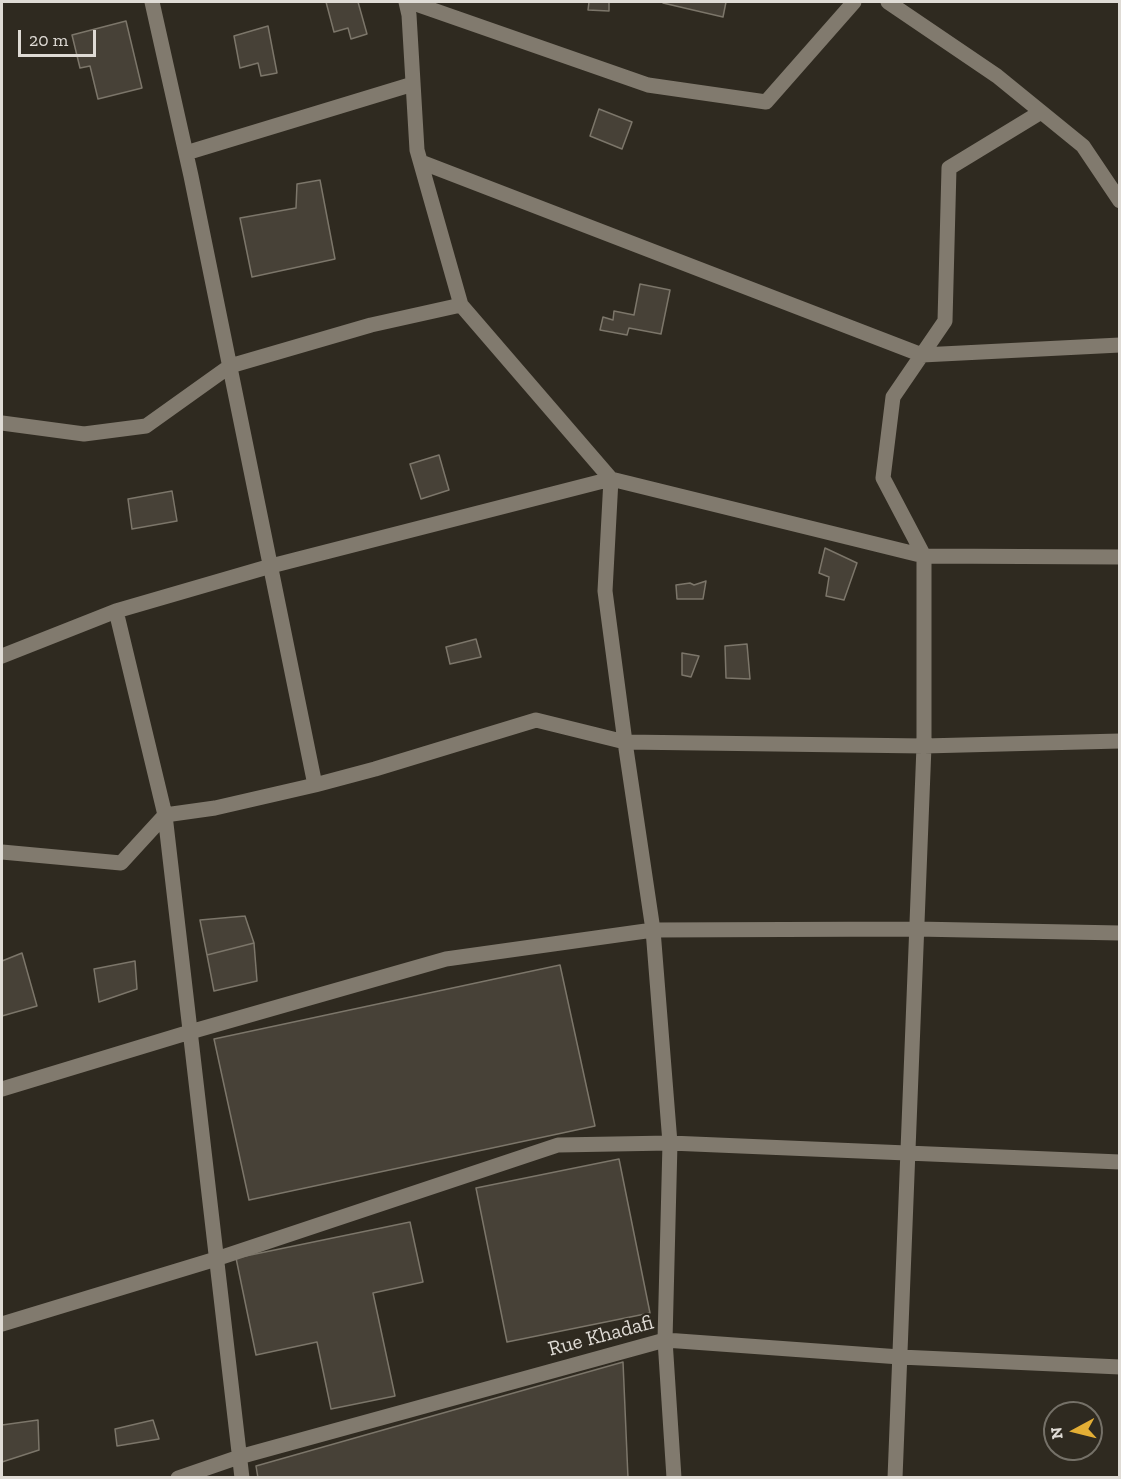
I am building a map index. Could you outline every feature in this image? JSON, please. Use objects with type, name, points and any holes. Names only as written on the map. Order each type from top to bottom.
[{"type":"street","points":[[152,2],[186,153],[315,784]]},
{"type":"street","points":[[674,1478],[665,1340],[670,1143],[653,930],[605,591],[611,479],[460,305],[417,150],[408,2],[648,85],[766,102],[854,2]]},
{"type":"street","points":[[888,2],[997,76],[1083,146],[1119,201]]},
{"type":"street","points":[[186,153],[413,84]]},
{"type":"street","points":[[895,1478],[924,746],[924,556],[883,478],[893,397],[945,321],[949,168],[1041,112]]},
{"type":"street","points":[[421,162],[922,355],[1119,345]]},
{"type":"street","points":[[2,423],[84,434],[146,426],[230,366],[371,325],[460,305]]},
{"type":"street","points":[[2,656],[116,611],[271,566],[611,479],[924,556],[1119,557]]},
{"type":"street","points":[[116,611],[165,815],[242,1478]]},
{"type":"street","points":[[2,852],[121,863],[165,815],[215,808],[375,769],[536,720],[625,742],[924,746],[1119,741]]},
{"type":"street","points":[[2,1089],[446,958],[653,930],[916,929],[1119,933]]},
{"type":"street","points":[[2,1324],[216,1259],[558,1145],[670,1143],[1119,1162]]},
{"type":"street","name":"Rue Khadafi","points":[[178,1478],[239,1457],[665,1340],[900,1357],[1119,1367]]},
{"type":"building","points":[[326,2],[358,2],[367,34],[351,39],[348,28],[334,32]]},
{"type":"building","points":[[589,2],[609,2],[609,11],[588,10]]},
{"type":"building","points":[[663,2],[726,2],[723,17]]},
{"type":"building","points":[[126,21],[142,88],[98,99],[90,66],[80,68],[72,35]]},
{"type":"building","points":[[268,26],[277,73],[261,76],[258,63],[240,68],[234,36]]},
{"type":"building","points":[[599,109],[632,122],[622,149],[590,136]]},
{"type":"building","points":[[320,180],[335,259],[252,277],[240,218],[296,208],[297,184]]},
{"type":"building","points":[[640,284],[670,290],[661,334],[629,328],[627,335],[600,330],[603,317],[613,320],[614,311],[634,315]]},
{"type":"building","points":[[439,455],[449,490],[421,499],[410,464]]},
{"type":"building","points":[[172,491],[177,521],[132,529],[128,499]]},
{"type":"building","points":[[825,548],[857,563],[844,600],[826,596],[829,577],[819,573]]},
{"type":"building","points":[[706,581],[703,599],[677,599],[676,585],[690,583],[694,585]]},
{"type":"building","points":[[476,639],[481,657],[450,664],[446,647]]},
{"type":"building","points":[[747,644],[750,679],[726,678],[725,646]]},
{"type":"building","points":[[682,653],[699,656],[691,677],[682,675]]},
{"type":"building","points":[[245,916],[254,943],[207,955],[200,920]]},
{"type":"building","points":[[254,943],[257,981],[214,991],[207,955]]},
{"type":"building","points":[[22,953],[37,1006],[2,1016],[2,961]]},
{"type":"building","points":[[135,961],[137,989],[99,1002],[94,969]]},
{"type":"building","points":[[560,965],[595,1126],[249,1200],[214,1039]]},
{"type":"building","points":[[619,1159],[650,1313],[507,1342],[476,1188]]},
{"type":"building","points":[[410,1222],[423,1282],[373,1293],[395,1396],[331,1409],[317,1342],[256,1355],[236,1258]]},
{"type":"building","points":[[623,1362],[628,1478],[258,1478],[256,1466]]},
{"type":"building","points":[[38,1420],[39,1450],[2,1462],[2,1425]]},
{"type":"building","points":[[153,1420],[159,1439],[117,1446],[115,1429]]}]
